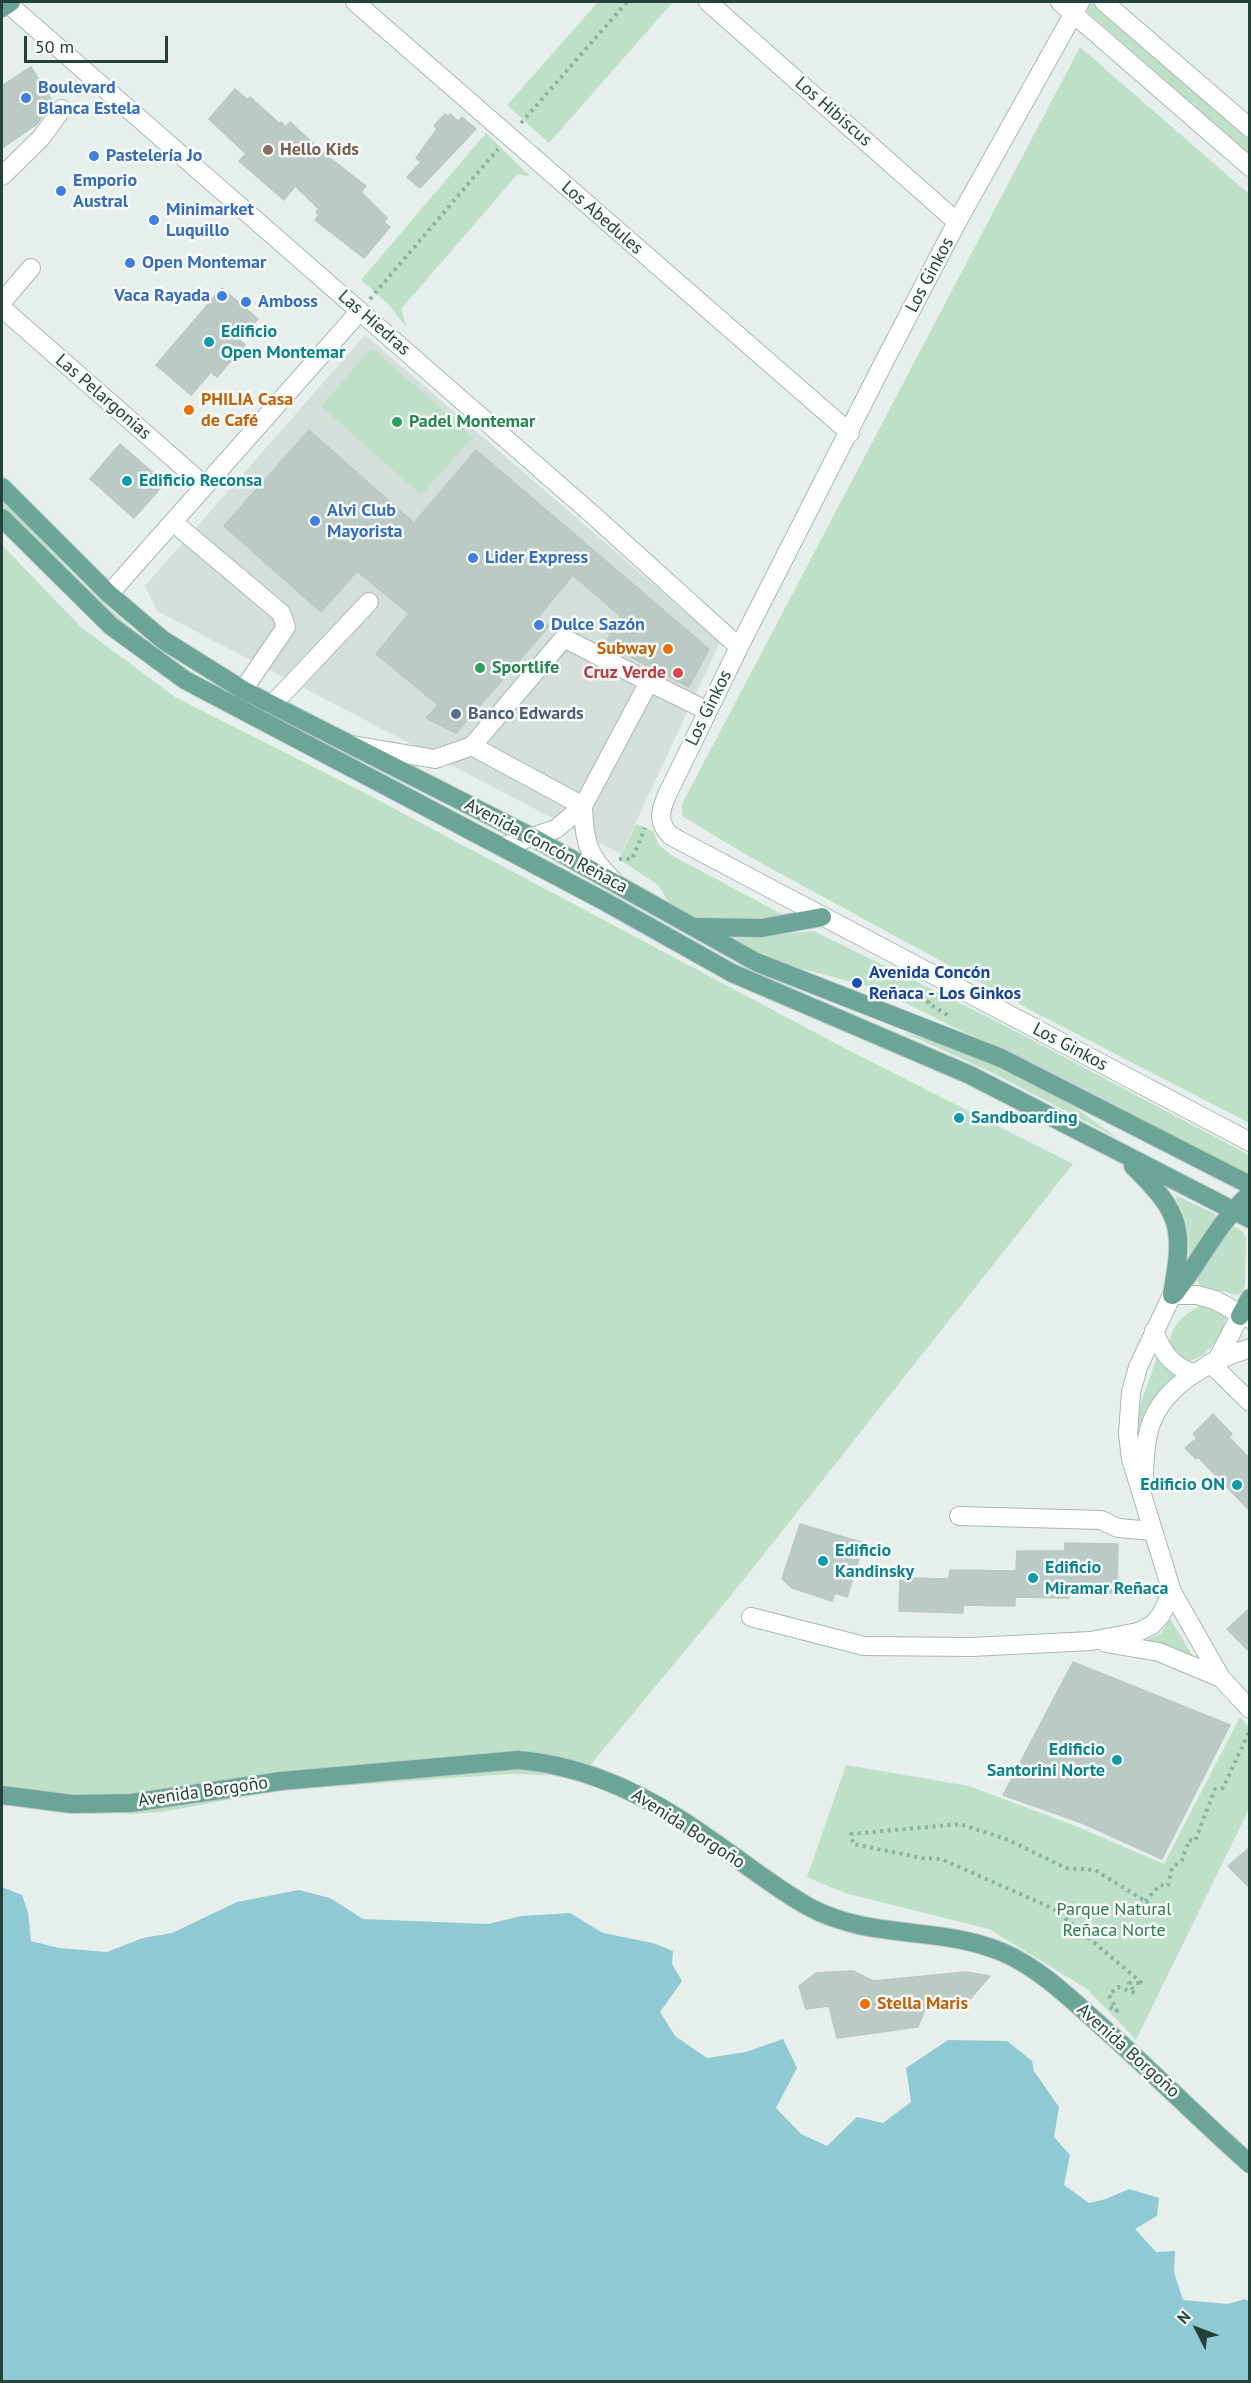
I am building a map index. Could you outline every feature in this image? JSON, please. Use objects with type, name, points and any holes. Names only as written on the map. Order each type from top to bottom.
[{"type":"main road","name":"Avenida Concón Reñaca","points":[[2,488],[109,594],[163,640],[243,690],[532,837],[613,881],[689,927],[756,962],[825,991],[1001,1058],[1250,1185]]},
{"type":"main road","name":"Avenida Concón Reñaca","points":[[2,518],[111,626],[185,680],[501,847],[732,973],[970,1076],[1250,1219]]},
{"type":"main road","points":[[689,927],[762,928],[822,917]]},
{"type":"main road","points":[[1119,1152],[1158,1190],[1172,1211],[1180,1233],[1172,1295]]},
{"type":"main road","points":[[1172,1295],[1195,1269],[1231,1210],[1250,1194]]},
{"type":"main road","points":[[1245,1318],[1250,1298]]},
{"type":"main road","name":"Avenida Borgoño","points":[[2,1795],[72,1804],[131,1803],[291,1780],[518,1760],[553,1764],[606,1779],[658,1805],[766,1880],[830,1918],[880,1931],[939,1935],[970,1941],[1004,1953],[1036,1972],[1089,2015],[1250,2164]]},
{"type":"street","name":"Los Abedules","points":[[355,2],[849,433]]},
{"type":"street","name":"Los Hibiscus","points":[[708,2],[957,222]]},
{"type":"street","points":[[1104,2],[1250,128]]},
{"type":"street","name":"Las Hiedras","points":[[7,3],[360,311],[739,647]]},
{"type":"street","name":"Los Ginkos","points":[[1071,5],[739,647],[660,810],[665,830],[671,836],[1250,1142]]},
{"type":"street","points":[[1071,5],[1250,167]]},
{"type":"street","points":[[2,176],[40,138],[62,110]]},
{"type":"street","points":[[2,302],[31,268]]},
{"type":"street","name":"Las Pelargonias","points":[[2,308],[205,486]]},
{"type":"street","points":[[109,594],[360,311]]},
{"type":"street","points":[[173,522],[281,613],[286,627],[243,690]]},
{"type":"street","points":[[272,705],[369,602]]},
{"type":"street","points":[[351,745],[435,759],[472,746],[564,638],[708,711]]},
{"type":"street","points":[[501,847],[556,829],[584,806],[649,682]]},
{"type":"street","points":[[472,746],[584,806]]},
{"type":"street","points":[[584,806],[587,847],[597,866],[613,881]]},
{"type":"street","points":[[1214,1361],[1245,1318],[1215,1300],[1197,1295],[1172,1295],[1138,1367],[1131,1392],[1128,1434],[1131,1459],[1143,1490],[1153,1531],[1173,1592],[1221,1678],[1250,1709]]},
{"type":"street","points":[[1154,1331],[1169,1359],[1192,1373]]},
{"type":"street","points":[[1143,1490],[1148,1433],[1158,1411],[1176,1388],[1192,1373],[1214,1361],[1250,1348]]},
{"type":"street","points":[[1214,1361],[1250,1402]]},
{"type":"street","points":[[959,1516],[1101,1520],[1118,1528],[1153,1531]]},
{"type":"street","points":[[751,1617],[864,1646],[971,1647],[1091,1641],[1138,1632],[1152,1625],[1161,1616],[1173,1592]]},
{"type":"street","points":[[1091,1641],[1159,1652],[1221,1678]]},
{"type":"path","points":[[360,311],[627,2]]},
{"type":"path","points":[[940,978],[928,1003],[952,1018],[944,1035]]},
{"type":"path","points":[[1145,1901],[1160,1885],[1168,1886],[1172,1868],[1182,1860],[1189,1840],[1195,1840],[1215,1789],[1223,1788],[1250,1730]]},
{"type":"path","points":[[1089,2015],[1100,2003],[1118,2011],[1109,1995],[1118,1987],[1135,1994],[1129,1983],[1142,1983],[1054,1909],[941,1859],[922,1858],[853,1844],[851,1834],[960,1824],[1006,1839],[1066,1868],[1095,1870],[1145,1901],[1155,1912]]},
{"type":"shaded area","points":[[365,335],[720,642],[621,854],[157,611],[145,586]]},
{"type":"green space","points":[[598,2],[673,2],[549,143],[507,105]]},
{"type":"green space","points":[[1076,2],[1091,2],[1249,140],[1249,153]]},
{"type":"green space","points":[[1080,47],[1249,194],[1249,1123],[1040,1015],[750,857],[682,816],[682,804]]},
{"type":"green space","points":[[486,133],[530,176],[517,175],[401,309],[407,328],[388,304],[361,280]]},
{"type":"green space","name":"Padel Montemar","points":[[372,348],[473,437],[421,495],[321,406]]},
{"type":"green space","points":[[2,500],[98,598],[161,651],[254,707],[352,756],[369,761],[351,759],[229,696],[159,654],[117,622],[77,585],[2,509]]},
{"type":"green space","points":[[2,545],[81,627],[175,697],[361,791],[852,1052],[1073,1164],[741,1583],[578,1780],[553,1775],[509,1774],[282,1790],[162,1812],[132,1814],[2,1803]]},
{"type":"green space","points":[[636,824],[653,831],[659,845],[671,855],[789,918],[706,923],[669,903],[658,885],[619,859]]},
{"type":"green space","points":[[814,931],[1000,1023],[1249,1155],[1249,1174],[875,988],[776,962],[734,939]]},
{"type":"green space","points":[[901,1031],[980,1057],[1066,1101],[1119,1139],[991,1072]]},
{"type":"green space","points":[[1177,1196],[1215,1214],[1216,1220],[1188,1269],[1188,1232],[1184,1215],[1175,1199]]},
{"type":"green space","points":[[1235,1227],[1242,1231],[1246,1238],[1243,1293],[1237,1295],[1200,1286],[1197,1279],[1227,1229]]},
{"type":"green space","points":[[1206,1304],[1221,1310],[1226,1318],[1212,1346],[1201,1356],[1186,1362],[1169,1348],[1172,1333],[1180,1320]]},
{"type":"green space","points":[[1157,1357],[1167,1368],[1181,1376],[1143,1433],[1139,1431],[1139,1408]]},
{"type":"green space","points":[[1170,1619],[1194,1658],[1143,1641],[1161,1634]]},
{"type":"green space","name":"Parque Natural Reñaca Norte","points":[[1240,1717],[1249,1727],[1249,1809],[1136,2040],[1087,1989],[989,1929],[845,1893],[807,1877],[846,1765],[969,1786],[1078,1827],[1164,1864]]},
{"type":"water","points":[[2,1887],[22,1895],[28,1912],[31,1941],[59,1948],[107,1952],[143,1938],[172,1933],[237,1902],[299,1890],[330,1898],[363,1919],[488,1924],[521,1916],[570,1913],[603,1933],[653,1943],[673,1951],[672,1964],[682,1981],[660,2012],[675,2036],[707,2058],[746,2052],[783,2039],[797,2068],[776,2108],[801,2134],[827,2146],[857,2117],[883,2123],[911,2102],[906,2068],[948,2040],[1007,2041],[1032,2061],[1034,2071],[1059,2107],[1054,2137],[1070,2155],[1064,2185],[1089,2203],[1106,2199],[1129,2189],[1159,2198],[1157,2216],[1135,2229],[1156,2252],[1175,2251],[1174,2272],[1183,2300],[1228,2304],[1245,2299],[1249,2302],[1249,2381],[2,2381]]},
{"type":"building","name":"Boulevard Blanca Estela","points":[[31,67],[53,102],[36,125],[2,148],[2,86]]},
{"type":"building","points":[[235,89],[248,100],[250,97],[280,124],[281,122],[286,127],[290,122],[326,155],[366,186],[361,192],[387,218],[384,222],[390,227],[364,258],[315,220],[319,215],[316,212],[319,209],[295,186],[284,200],[239,161],[246,154],[209,119]]},
{"type":"building","points":[[445,114],[448,116],[450,114],[458,121],[462,117],[476,129],[420,188],[407,177],[421,162],[416,158],[437,129],[434,126]]},
{"type":"building","name":"Edificio Open Montemar","points":[[222,288],[258,319],[240,340],[245,345],[217,377],[211,372],[191,395],[156,365]]},
{"type":"building","points":[[309,430],[414,523],[476,450],[709,649],[689,687],[605,644],[620,616],[573,575],[538,617],[549,626],[456,733],[426,718],[438,705],[376,654],[409,614],[357,571],[321,612],[224,526]]},
{"type":"building","name":"Edificio Reconsa","points":[[120,444],[165,483],[134,518],[90,479]]},
{"type":"building","name":"Edificio ON","points":[[1213,1414],[1232,1434],[1229,1437],[1250,1459],[1250,1511],[1198,1457],[1196,1459],[1185,1448],[1197,1438],[1193,1434]]},
{"type":"building","name":"Edificio Kandinsky","points":[[800,1524],[864,1543],[847,1597],[835,1593],[832,1601],[792,1588],[782,1579]]},
{"type":"building","name":"Edificio Miramar Reñaca","points":[[1065,1543],[1118,1544],[1117,1593],[1069,1593],[1069,1598],[1015,1597],[1015,1606],[963,1605],[963,1613],[899,1611],[900,1578],[949,1579],[950,1570],[1016,1571],[1017,1551],[1065,1551]]},
{"type":"building","points":[[1250,1608],[1250,1652],[1227,1629]]},
{"type":"building","name":"Edificio Santorini Norte","points":[[1073,1662],[1230,1725],[1162,1859],[1082,1823],[1003,1795]]},
{"type":"building","points":[[1250,1847],[1250,1888],[1228,1866]]},
{"type":"building","name":"Stella Maris","points":[[853,1971],[873,1981],[966,1972],[990,1976],[970,1999],[928,2001],[918,2027],[837,2038],[829,2006],[806,2009],[799,1986],[816,1973]]},
{"type":"place","name":"Boulevard Blanca Estela","points":[[26,98]]},
{"type":"place","name":"Hello Kids","points":[[268,150]]},
{"type":"place","name":"Pastelería Jo","points":[[94,156]]},
{"type":"place","name":"Emporio Austral","points":[[61,191]]},
{"type":"place","name":"Minimarket Luquillo","points":[[154,220]]},
{"type":"place","name":"Open Montemar","points":[[130,263]]},
{"type":"place","name":"Vaca Rayada","points":[[222,296]]},
{"type":"place","name":"Amboss","points":[[246,302]]},
{"type":"place","name":"Edificio Open Montemar","points":[[209,342]]},
{"type":"place","name":"PHILIA Casa de Café","points":[[189,410]]},
{"type":"place","name":"Padel Montemar","points":[[397,422]]},
{"type":"place","name":"Edificio Reconsa","points":[[127,481]]},
{"type":"place","name":"Alvi Club Mayorista","points":[[315,521]]},
{"type":"place","name":"Lider Express","points":[[473,558]]},
{"type":"place","name":"Dulce Sazón","points":[[539,625]]},
{"type":"place","name":"Subway","points":[[668,649]]},
{"type":"place","name":"Sportlife","points":[[480,668]]},
{"type":"place","name":"Cruz Verde","points":[[678,673]]},
{"type":"place","name":"Banco Edwards","points":[[456,714]]},
{"type":"place","name":"Avenida Concón Reñaca - Los Ginkos","points":[[857,983]]},
{"type":"place","name":"Sandboarding","points":[[959,1118]]},
{"type":"place","name":"Edificio ON","points":[[1237,1485]]},
{"type":"place","name":"Edificio Kandinsky","points":[[823,1561]]},
{"type":"place","name":"Edificio Miramar Reñaca","points":[[1033,1578]]},
{"type":"place","name":"Edificio Santorini Norte","points":[[1117,1760]]},
{"type":"place","name":"Stella Maris","points":[[865,2004]]}]
